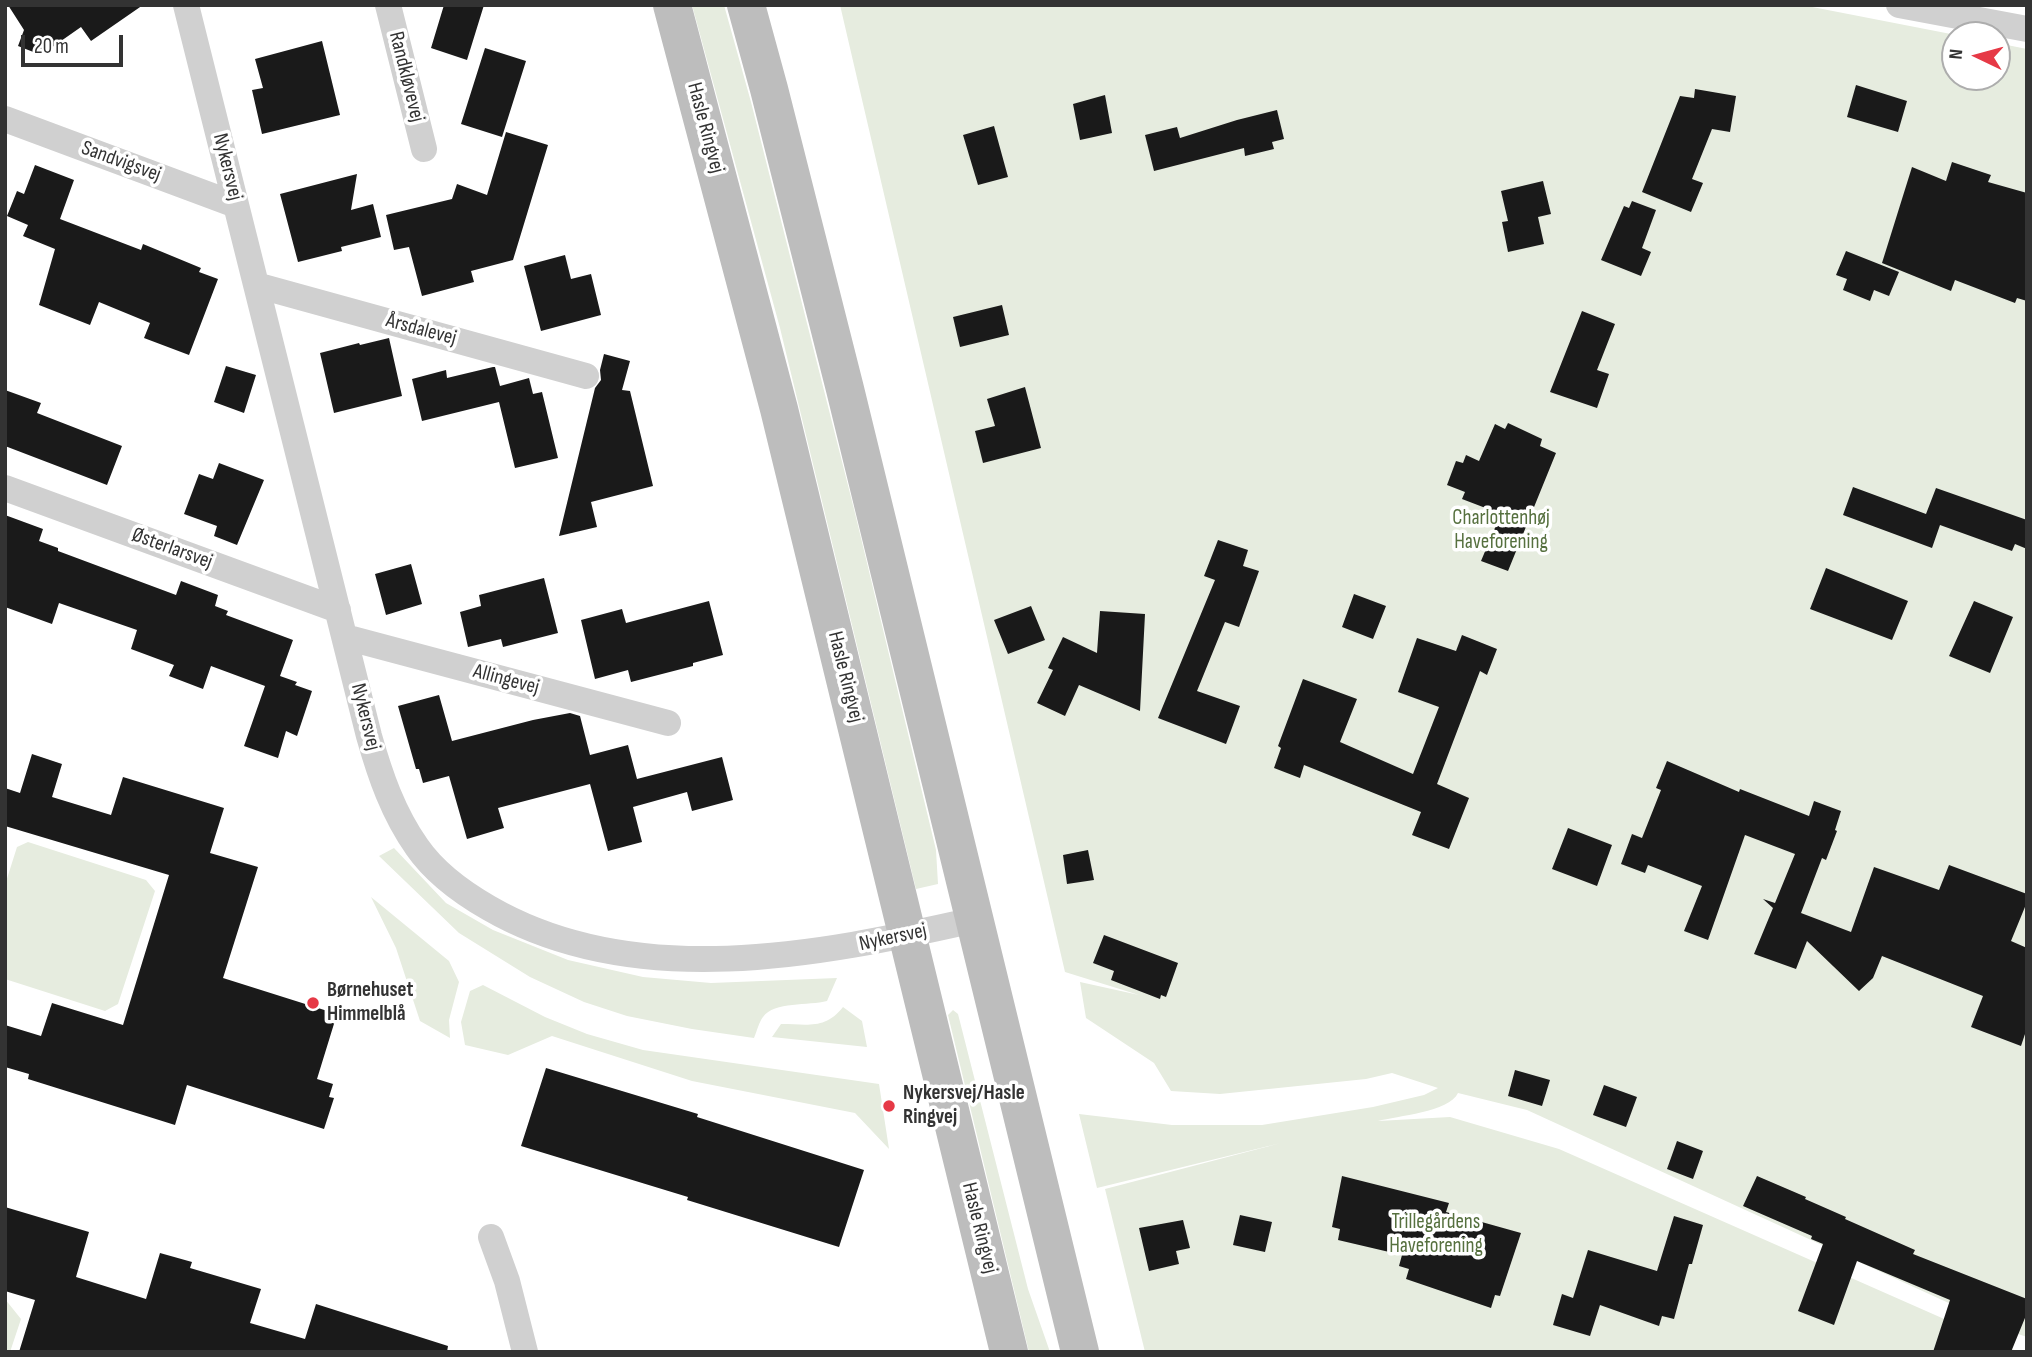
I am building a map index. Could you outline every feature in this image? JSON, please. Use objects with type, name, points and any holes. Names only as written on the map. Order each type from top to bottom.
[{"type":"main road","name":"Hasle Ringvej","points":[[672,5],[779,410],[1009,1352]]},
{"type":"main road","points":[[746,5],[849,403],[1080,1352]]},
{"type":"street","name":"Nykersvej","points":[[186,5],[369,736],[382,780],[398,818],[417,848],[440,874],[467,895],[520,925],[589,946],[658,959],[740,958],[841,948],[974,920]]},
{"type":"street","name":"Randkløvevej","points":[[388,5],[424,149]]},
{"type":"street","points":[[1899,5],[2027,29]]},
{"type":"street","name":"Sandvigsvej","points":[[5,118],[236,205]]},
{"type":"street","name":"Årsdalevej","points":[[256,285],[586,376]]},
{"type":"street","name":"Østerlarsvej","points":[[5,488],[338,610]]},
{"type":"street","name":"Allingevej","points":[[345,637],[668,723]]},
{"type":"street","points":[[491,1237],[507,1281],[525,1352]]},
{"type":"green space","points":[[692,5],[724,5],[855,513],[936,850],[938,884],[916,889],[780,328]]},
{"type":"green space","name":"Charlottenhøj Haveforening","points":[[840,5],[1802,5],[1941,32],[1941,91],[2011,91],[2011,46],[2027,49],[2027,1337],[1527,1110],[1458,1093],[1444,1105],[1434,1109],[1378,1121],[1450,1117],[1559,1149],[2019,1352],[1145,1352],[1105,1189],[1281,1143],[1097,1188],[1079,1114],[1172,1125],[1262,1125],[1373,1107],[1424,1095],[1438,1088],[1392,1073],[1366,1079],[1220,1094],[1171,1091],[1154,1063],[1086,1018],[1080,982],[1139,995],[1065,972]]},
{"type":"green space","points":[[28,842],[146,880],[155,891],[118,1004],[105,1011],[5,979],[5,885],[17,847]]},
{"type":"green space","points":[[394,848],[446,903],[493,930],[568,960],[643,977],[711,983],[837,978],[827,1001],[783,1006],[768,1012],[754,1038],[627,1016],[584,1002],[530,977],[459,933],[379,856]]},
{"type":"green space","points":[[371,897],[449,961],[459,982],[449,1020],[450,1038],[420,1021],[396,948]]},
{"type":"green space","points":[[483,985],[545,1017],[587,1034],[643,1050],[879,1084],[889,1149],[855,1113],[692,1081],[552,1036],[508,1055],[465,1045],[461,1022],[470,991]]},
{"type":"green space","points":[[843,1007],[862,1021],[867,1047],[772,1037],[781,1024],[815,1024],[829,1019]]},
{"type":"green space","points":[[953,1010],[958,1014],[1028,1289],[1050,1352],[1029,1352],[948,1015]]},
{"type":"green space","points":[[5,1299],[21,1319],[10,1352],[5,1352]]},
{"type":"building","points":[[8,5],[143,5],[91,41],[81,27],[41,55],[18,46],[24,30]]},
{"type":"building","points":[[444,5],[484,5],[467,60],[431,48]]},
{"type":"building","points":[[322,41],[340,115],[262,134],[252,90],[263,88],[255,59]]},
{"type":"building","points":[[485,48],[526,61],[502,137],[461,124]]},
{"type":"building","points":[[1856,85],[1907,101],[1898,132],[1847,117]]},
{"type":"building","points":[[1695,89],[1736,96],[1730,132],[1712,129],[1692,179],[1703,183],[1691,212],[1642,192],[1680,96],[1694,98]]},
{"type":"building","points":[[1105,95],[1112,133],[1080,140],[1073,104]]},
{"type":"building","points":[[1277,110],[1284,139],[1272,142],[1274,149],[1245,156],[1244,148],[1154,171],[1145,135],[1177,127],[1180,138]]},
{"type":"building","points":[[994,126],[1008,177],[978,185],[963,135]]},
{"type":"building","points":[[506,132],[548,145],[513,260],[471,271],[474,282],[422,296],[409,247],[394,250],[386,215],[452,199],[457,184],[487,195]]},
{"type":"building","points":[[1952,162],[1991,175],[1988,182],[2027,193],[2027,301],[2017,298],[2015,303],[1955,280],[1951,291],[1882,263],[1912,167],[1946,181]]},
{"type":"building","points":[[35,165],[74,180],[60,219],[141,250],[143,244],[201,268],[199,272],[218,279],[189,355],[144,338],[150,323],[99,302],[90,325],[39,305],[55,249],[23,236],[28,225],[7,216],[17,191],[24,194]]},
{"type":"building","points":[[357,174],[351,210],[373,204],[381,237],[341,247],[342,251],[298,262],[280,194]]},
{"type":"building","points":[[1543,181],[1551,214],[1538,217],[1544,244],[1508,252],[1502,222],[1508,221],[1501,191]]},
{"type":"building","points":[[1632,201],[1656,210],[1642,248],[1651,252],[1641,276],[1601,260],[1624,206],[1629,208]]},
{"type":"building","points":[[1846,251],[1899,272],[1889,296],[1874,290],[1870,301],[1843,290],[1847,279],[1836,275]]},
{"type":"building","points":[[565,255],[571,279],[591,274],[601,315],[541,331],[524,266]]},
{"type":"building","points":[[1002,305],[1009,335],[960,347],[953,317]]},
{"type":"building","points":[[1582,311],[1615,324],[1597,370],[1609,374],[1597,408],[1550,392]]},
{"type":"building","points":[[389,338],[402,396],[334,413],[320,353]]},
{"type":"building","points":[[604,354],[630,361],[622,390],[630,391],[653,486],[591,502],[597,527],[559,536],[595,388],[601,380],[600,370]]},
{"type":"building","points":[[226,366],[256,375],[244,413],[214,402]]},
{"type":"building","points":[[495,367],[500,386],[529,378],[533,394],[542,392],[558,458],[515,468],[499,402],[422,421],[412,379],[446,370],[447,378]]},
{"type":"building","points":[[1025,387],[1041,448],[983,463],[975,431],[995,426],[987,399]]},
{"type":"building","points":[[5,390],[41,403],[37,413],[122,446],[107,485],[5,446]]},
{"type":"building","points":[[1508,423],[1542,439],[1540,446],[1556,453],[1508,571],[1481,561],[1497,523],[1492,522],[1496,512],[1462,499],[1465,492],[1447,485],[1456,461],[1463,463],[1466,455],[1479,461],[1495,424],[1505,429]]},
{"type":"building","points":[[219,463],[264,480],[237,545],[214,536],[217,526],[184,514],[199,474],[213,479]]},
{"type":"building","points":[[1853,487],[1926,514],[1936,488],[2027,520],[2027,549],[2015,544],[2012,551],[1940,525],[1932,548],[1843,515]]},
{"type":"building","points":[[5,515],[43,529],[39,541],[58,548],[58,551],[176,595],[181,581],[218,595],[215,606],[228,611],[226,615],[293,640],[280,676],[312,691],[297,736],[286,731],[278,758],[244,746],[265,686],[211,666],[203,689],[169,676],[174,665],[131,649],[137,630],[59,603],[52,624],[5,607]]},
{"type":"building","points":[[1218,540],[1248,550],[1243,566],[1259,571],[1239,627],[1225,622],[1197,691],[1240,706],[1226,744],[1158,718],[1215,580],[1204,576]]},
{"type":"building","points":[[411,564],[422,604],[386,615],[375,574]]},
{"type":"building","points":[[1826,568],[1908,601],[1892,640],[1810,609]]},
{"type":"building","points":[[544,578],[558,633],[503,647],[501,639],[468,647],[460,612],[481,606],[479,595]]},
{"type":"building","points":[[1354,594],[1386,606],[1373,639],[1342,627]]},
{"type":"building","points":[[709,601],[723,655],[693,663],[693,666],[631,682],[628,670],[595,679],[581,620],[622,609],[626,623]]},
{"type":"building","points":[[1974,601],[2013,617],[1990,673],[1949,656]]},
{"type":"building","points":[[1031,606],[1045,640],[1008,654],[994,620]]},
{"type":"building","points":[[1100,611],[1145,614],[1140,711],[1079,685],[1065,716],[1037,703],[1053,670],[1048,668],[1063,637],[1097,653]]},
{"type":"building","points":[[1462,635],[1497,649],[1487,675],[1480,671],[1437,784],[1469,798],[1449,849],[1412,835],[1421,812],[1304,765],[1300,778],[1274,768],[1281,748],[1278,746],[1303,679],[1357,699],[1340,742],[1413,774],[1439,707],[1398,692],[1417,638],[1456,651]]},
{"type":"building","points":[[439,695],[452,741],[570,713],[580,716],[590,755],[628,745],[637,779],[722,757],[733,800],[692,811],[687,792],[633,807],[642,842],[608,851],[590,784],[498,808],[504,828],[467,839],[449,776],[423,783],[419,769],[416,769],[398,706]]},
{"type":"building","points":[[32,754],[62,764],[52,797],[111,815],[123,777],[224,808],[210,853],[258,867],[223,978],[337,1014],[317,1079],[333,1084],[329,1097],[334,1098],[324,1129],[187,1085],[175,1125],[28,1079],[29,1074],[5,1067],[5,1025],[41,1036],[52,1003],[123,1025],[169,875],[5,826],[5,788],[20,793]]},
{"type":"building","points":[[1667,761],[1739,792],[1740,789],[1809,816],[1814,801],[1841,811],[1826,860],[1822,858],[1801,913],[1851,932],[1874,867],[1939,890],[1949,865],[2027,894],[2027,902],[2011,941],[2027,948],[2027,1028],[2021,1046],[1971,1027],[1983,996],[1882,956],[1873,978],[1859,991],[1807,941],[1796,969],[1754,954],[1773,908],[1763,899],[1775,903],[1795,854],[1745,835],[1708,940],[1684,931],[1702,886],[1648,865],[1645,873],[1621,864],[1632,834],[1642,838],[1661,790],[1656,788]]},
{"type":"building","points":[[1568,828],[1612,845],[1597,886],[1552,869]]},
{"type":"building","points":[[1088,850],[1094,880],[1067,884],[1063,855]]},
{"type":"building","points":[[1104,935],[1178,963],[1166,997],[1161,995],[1160,999],[1111,980],[1114,971],[1093,963]]},
{"type":"building","points":[[546,1068],[698,1114],[697,1117],[864,1170],[839,1247],[521,1146]]},
{"type":"building","points":[[1515,1070],[1550,1080],[1542,1106],[1508,1096]]},
{"type":"building","points":[[1604,1085],[1637,1097],[1626,1127],[1593,1115]]},
{"type":"building","points":[[1677,1141],[1703,1151],[1693,1179],[1667,1169]]},
{"type":"building","points":[[1342,1176],[1449,1203],[1446,1212],[1521,1233],[1500,1296],[1495,1295],[1491,1308],[1406,1279],[1409,1269],[1399,1266],[1402,1255],[1338,1240],[1340,1229],[1332,1227]]},
{"type":"building","points":[[1757,1176],[1915,1250],[1913,1254],[2027,1299],[2027,1313],[2011,1352],[1933,1352],[1950,1300],[1857,1261],[1834,1325],[1798,1311],[1823,1244],[1811,1239],[1812,1236],[1743,1206]]},
{"type":"building","points":[[5,1207],[89,1232],[76,1277],[146,1299],[160,1253],[192,1262],[190,1268],[261,1289],[250,1323],[305,1339],[316,1304],[448,1346],[447,1352],[19,1352],[35,1300],[5,1291]]},
{"type":"building","points":[[1240,1215],[1272,1222],[1265,1252],[1233,1245]]},
{"type":"building","points":[[1674,1216],[1703,1225],[1674,1319],[1662,1316],[1659,1326],[1600,1305],[1590,1336],[1553,1325],[1562,1294],[1573,1298],[1588,1250],[1657,1271]]},
{"type":"building","points":[[1183,1220],[1190,1248],[1176,1251],[1179,1264],[1149,1271],[1139,1228]]},
{"type":"place","name":"Børnehuset Himmelblå","points":[[313,1003]]},
{"type":"place","name":"Nykersvej/Hasle Ringvej","points":[[889,1106]]},
{"type":"park label","name":"Trillegårdens Haveforening","points":[[1436,1235]]}]
